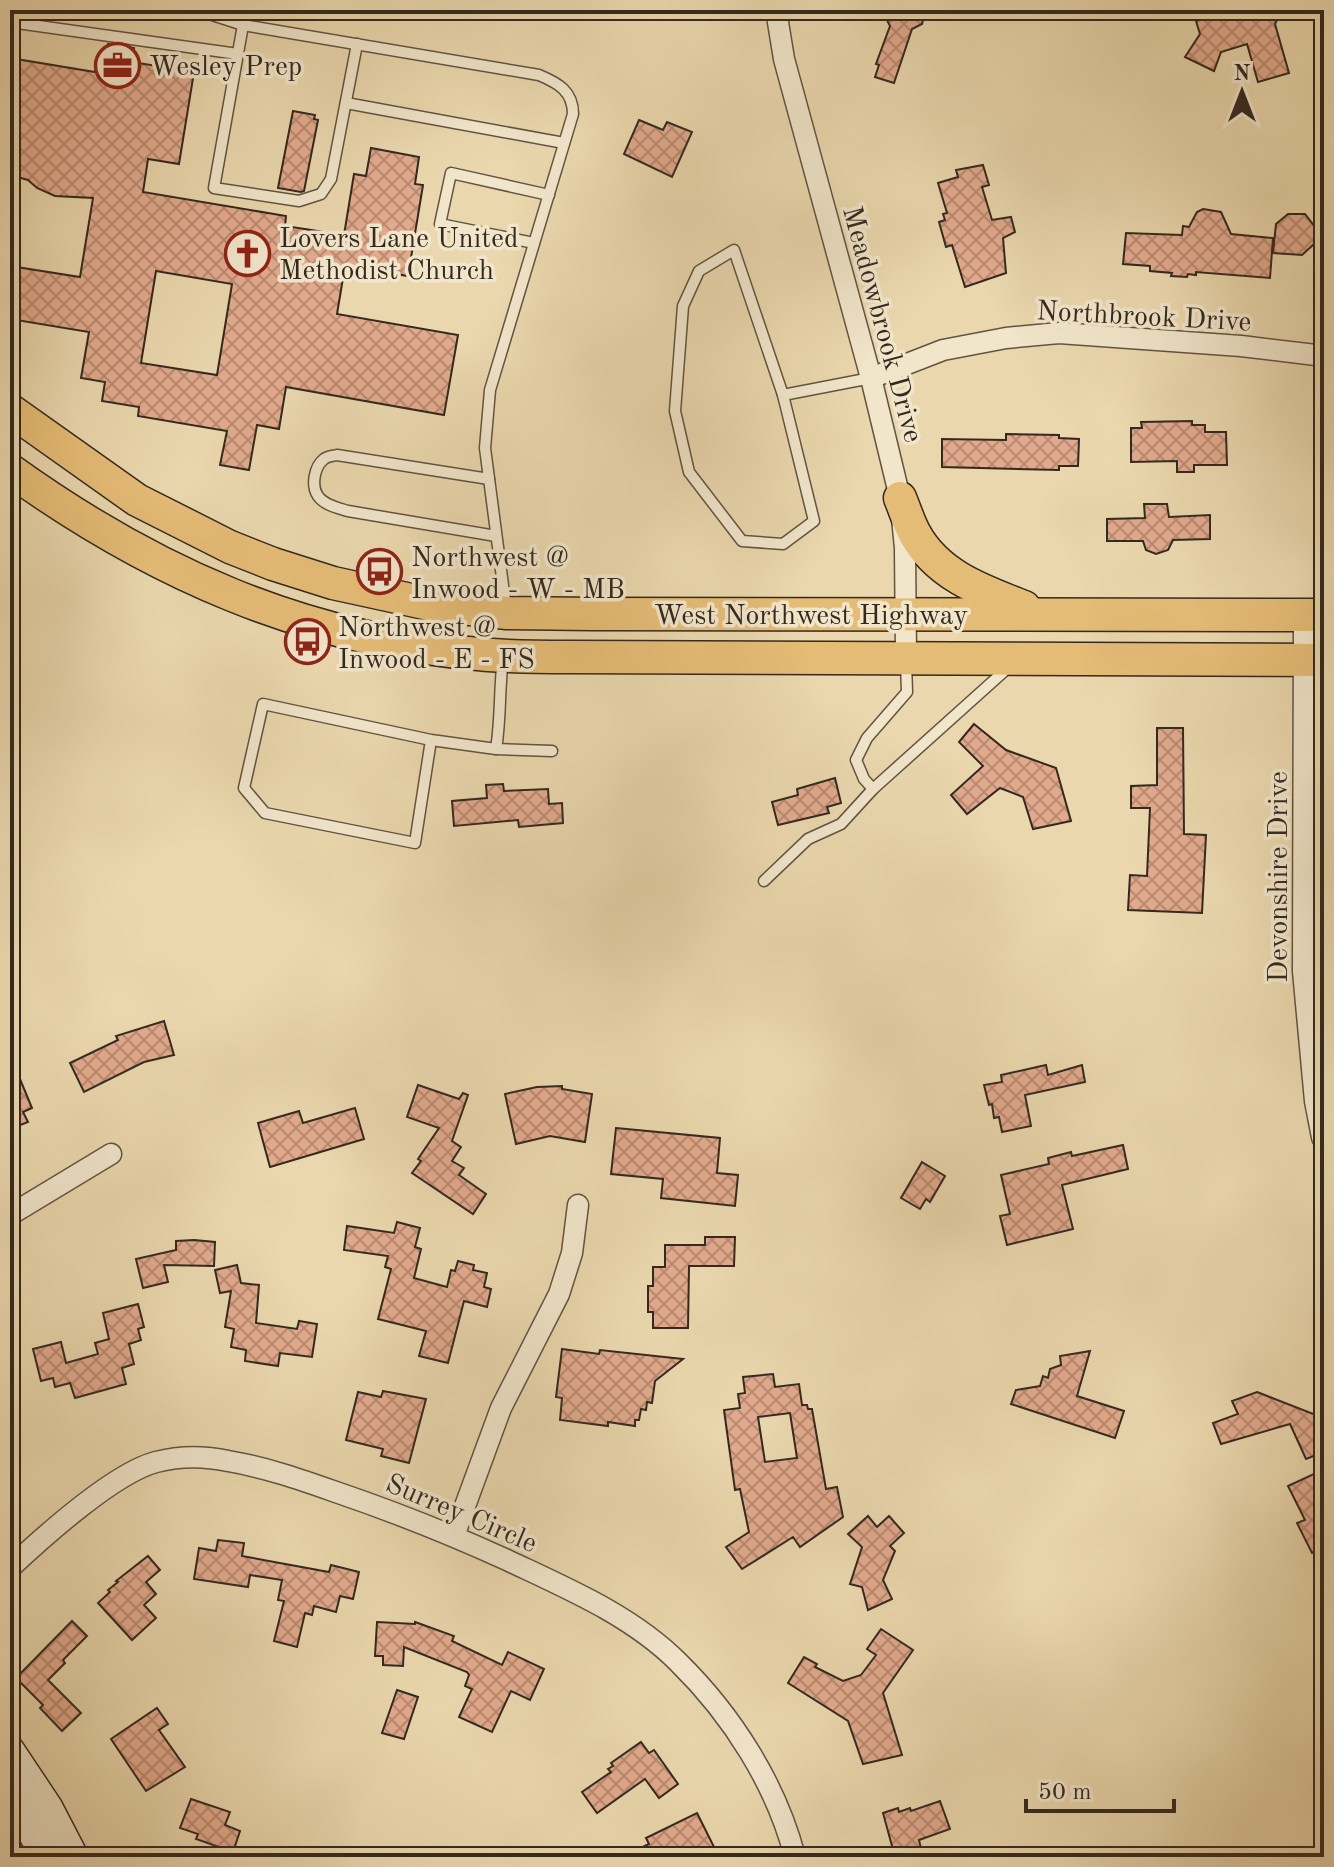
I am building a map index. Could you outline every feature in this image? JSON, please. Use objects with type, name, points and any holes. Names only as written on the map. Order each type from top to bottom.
[{"type":"main road","name":"West Northwest Highway","points":[[10,410],[137,500],[230,547],[333,583],[397,599],[447,607],[507,613],[1315,615]]},
{"type":"main road","name":"West Northwest Highway","points":[[10,470],[68,512],[121,543],[246,603],[327,626],[440,650],[503,656],[1315,660]]},
{"type":"main road","points":[[900,498],[915,535],[952,575],[973,587],[1042,614]]},
{"type":"main road","points":[[503,656],[507,613]]},
{"type":"main road","points":[[10,1750],[48,1807],[74,1857]]},
{"type":"main road","points":[[10,1795],[46,1857]]},
{"type":"street","name":"Meadowbrook Drive","points":[[776,10],[784,59],[871,378],[900,498],[905,548],[906,657]]},
{"type":"street","name":"Northbrook Drive","points":[[871,378],[943,350],[1006,338],[1059,333],[1241,346],[1324,356]]},
{"type":"street","name":"Devonshire Drive","points":[[1315,615],[1315,892],[1306,984],[1323,1128]]},
{"type":"street","points":[[10,1215],[111,1154]]},
{"type":"street","points":[[454,1536],[501,1408],[559,1294],[572,1253],[578,1205]]},
{"type":"street","name":"Surrey Circle","points":[[10,1568],[97,1496],[139,1469],[156,1462],[186,1458],[228,1460],[291,1477],[406,1516],[600,1606],[641,1631],[677,1661],[739,1735],[773,1796],[795,1857]]},
{"type":"lane","points":[[197,10],[243,25],[539,75],[556,82],[570,95],[573,114],[490,390],[485,448],[507,613]]},
{"type":"lane","points":[[10,22],[238,54]]},
{"type":"lane","points":[[243,25],[214,188],[299,201],[321,194],[331,179],[357,44]]},
{"type":"lane","points":[[346,103],[564,143]]},
{"type":"lane","points":[[534,243],[440,224],[451,173],[549,195]]},
{"type":"lane","points":[[734,250],[743,279],[783,395],[814,521],[783,544],[742,541],[689,472],[675,411],[683,306],[699,271],[734,250]]},
{"type":"lane","points":[[783,395],[871,378]]},
{"type":"lane","points":[[489,479],[337,455],[324,459],[317,470],[314,484],[318,497],[330,506],[496,536]]},
{"type":"lane","points":[[496,749],[503,656]]},
{"type":"lane","points":[[873,789],[864,779],[856,760],[867,738],[907,692],[906,657]]},
{"type":"lane","points":[[764,881],[808,839],[841,824],[873,789],[1020,657]]},
{"type":"lane","points":[[431,740],[415,843],[265,813],[244,788],[263,704],[431,740],[496,749],[552,751]]},
{"type":"building","points":[[882,10],[926,10],[922,24],[912,29],[894,83],[875,77],[879,65],[876,64],[890,26]]},
{"type":"building","points":[[1219,10],[1282,10],[1275,24],[1289,73],[1258,82],[1247,44],[1221,52],[1214,71],[1185,57],[1200,34],[1196,21],[1220,14]]},
{"type":"building","name":"Lovers Lane United Methodist Church","points":[[108,44],[134,48],[132,62],[194,72],[179,164],[148,159],[143,192],[286,216],[285,226],[344,235],[354,174],[366,176],[371,148],[419,157],[415,184],[423,185],[408,276],[345,266],[337,314],[458,335],[444,415],[286,387],[279,429],[257,425],[249,470],[220,465],[227,431],[138,416],[139,407],[102,401],[105,382],[81,378],[89,332],[10,319],[10,266],[80,277],[93,198],[55,196],[28,180],[10,175],[10,58],[95,72],[97,59],[106,60]],"holes":[[[156,271],[232,284],[217,375],[141,363]]]},
{"type":"building","points":[[293,111],[315,115],[314,119],[318,120],[304,191],[301,192],[278,188]]},
{"type":"building","points":[[639,120],[663,130],[667,122],[692,132],[672,177],[624,154]]},
{"type":"building","points":[[983,165],[989,185],[982,187],[992,220],[1011,217],[1015,232],[1003,238],[1006,273],[965,287],[952,245],[946,247],[939,222],[945,220],[943,214],[947,213],[938,183],[958,177],[956,170]]},
{"type":"building","points":[[1203,209],[1221,212],[1231,234],[1273,238],[1270,278],[1196,272],[1196,275],[1188,274],[1187,277],[1171,276],[1172,273],[1150,271],[1150,266],[1123,264],[1126,233],[1182,235],[1183,226],[1189,227],[1197,212]]},
{"type":"building","points":[[1288,214],[1305,214],[1315,227],[1314,244],[1302,255],[1273,253],[1276,224]]},
{"type":"building","points":[[1192,421],[1192,425],[1205,425],[1205,432],[1226,432],[1227,465],[1194,465],[1194,472],[1177,472],[1177,461],[1131,462],[1131,428],[1142,428],[1141,422]]},
{"type":"building","points":[[1006,434],[1059,435],[1059,438],[1079,439],[1078,466],[1059,466],[1059,470],[942,467],[942,439],[1006,440]]},
{"type":"building","points":[[1144,504],[1167,504],[1169,517],[1210,515],[1210,539],[1173,540],[1168,550],[1156,554],[1146,550],[1143,541],[1107,541],[1107,519],[1145,518]]},
{"type":"building","points":[[974,724],[1006,750],[1056,768],[1071,821],[1033,829],[1023,797],[1000,788],[967,814],[951,795],[983,766],[959,742]]},
{"type":"building","points":[[1157,728],[1183,728],[1184,834],[1206,835],[1202,913],[1128,910],[1130,875],[1147,876],[1150,808],[1131,808],[1131,786],[1157,785]]},
{"type":"building","points":[[835,778],[841,803],[827,807],[829,813],[778,825],[772,802],[798,795],[797,789]]},
{"type":"building","points":[[503,784],[504,791],[548,789],[549,804],[562,803],[563,823],[519,827],[518,820],[454,826],[452,801],[487,798],[486,785]]},
{"type":"building","points":[[164,1021],[174,1055],[144,1062],[84,1092],[70,1063],[118,1040],[116,1036]]},
{"type":"building","points":[[10,1055],[32,1108],[23,1112],[28,1122],[10,1129]]},
{"type":"building","points":[[1046,1065],[1048,1075],[1082,1065],[1085,1082],[1025,1095],[1031,1126],[1002,1132],[999,1117],[994,1118],[984,1085],[1002,1082],[1001,1075]]},
{"type":"building","points":[[418,1085],[459,1099],[463,1093],[468,1095],[452,1141],[461,1147],[452,1161],[464,1168],[459,1175],[486,1194],[473,1214],[412,1173],[439,1128],[407,1117]]},
{"type":"building","points":[[562,1086],[562,1089],[592,1094],[585,1142],[550,1136],[516,1144],[505,1094],[537,1087]]},
{"type":"building","points":[[355,1108],[364,1139],[270,1167],[258,1123],[299,1111],[303,1123]]},
{"type":"building","points":[[616,1128],[720,1138],[717,1173],[738,1175],[735,1206],[661,1198],[663,1179],[611,1174]]},
{"type":"building","points":[[1123,1145],[1128,1169],[1062,1185],[1073,1229],[1007,1245],[1000,1216],[1010,1214],[1001,1175],[1049,1164],[1048,1158],[1071,1152],[1072,1156]]},
{"type":"building","points":[[922,1162],[945,1176],[930,1202],[926,1199],[920,1209],[901,1198]]},
{"type":"building","points":[[397,1222],[420,1228],[415,1247],[421,1249],[414,1278],[447,1287],[451,1270],[455,1271],[458,1261],[474,1265],[473,1270],[487,1273],[484,1287],[491,1289],[487,1307],[464,1301],[448,1363],[419,1356],[426,1331],[378,1319],[391,1269],[385,1267],[388,1256],[344,1250],[347,1226],[394,1233]]},
{"type":"building","points":[[705,1237],[735,1237],[734,1266],[689,1266],[688,1328],[653,1328],[653,1312],[648,1312],[648,1286],[653,1286],[653,1267],[665,1267],[665,1245],[705,1245]]},
{"type":"building","points":[[176,1241],[215,1242],[214,1266],[164,1265],[168,1282],[143,1288],[136,1259],[176,1250]]},
{"type":"building","points":[[237,1265],[241,1283],[259,1285],[256,1323],[297,1329],[299,1321],[317,1324],[312,1357],[280,1353],[278,1366],[245,1361],[246,1350],[231,1347],[234,1329],[225,1327],[231,1291],[220,1293],[215,1270]]},
{"type":"building","points":[[138,1304],[144,1327],[138,1329],[141,1340],[129,1344],[134,1364],[122,1368],[126,1384],[75,1398],[70,1383],[55,1387],[53,1378],[41,1381],[33,1349],[61,1342],[66,1363],[98,1354],[95,1343],[109,1339],[103,1313]]},
{"type":"building","points":[[562,1349],[683,1359],[655,1381],[652,1403],[647,1402],[646,1410],[641,1409],[635,1426],[608,1422],[608,1426],[560,1420],[562,1398],[556,1397]]},
{"type":"building","points":[[1090,1351],[1077,1396],[1124,1411],[1115,1438],[1011,1404],[1016,1390],[1040,1386],[1043,1376],[1048,1378],[1050,1369],[1061,1365],[1060,1356]]},
{"type":"building","points":[[773,1374],[775,1387],[799,1384],[802,1405],[812,1409],[826,1489],[837,1487],[843,1517],[800,1547],[793,1537],[742,1569],[726,1547],[749,1532],[740,1489],[735,1490],[724,1410],[740,1408],[738,1394],[745,1393],[743,1377]],"holes":[[[790,1413],[797,1458],[765,1462],[758,1417]]]},
{"type":"building","points":[[383,1391],[426,1399],[409,1463],[381,1456],[383,1449],[346,1440],[358,1392],[381,1397]]},
{"type":"building","points":[[1257,1392],[1316,1415],[1324,1436],[1324,1452],[1306,1459],[1290,1424],[1221,1444],[1213,1423],[1238,1414],[1232,1401]]},
{"type":"building","points":[[1316,1473],[1324,1488],[1324,1547],[1312,1553],[1297,1523],[1305,1520],[1288,1486]]},
{"type":"building","points":[[868,1516],[877,1527],[889,1516],[904,1533],[890,1546],[895,1551],[883,1580],[892,1599],[868,1610],[862,1587],[850,1584],[862,1547],[848,1534]]},
{"type":"building","points":[[218,1540],[244,1543],[242,1556],[329,1572],[331,1565],[359,1572],[353,1599],[340,1596],[336,1612],[314,1606],[312,1615],[305,1613],[297,1647],[274,1641],[284,1601],[278,1600],[282,1580],[250,1575],[248,1587],[194,1579],[199,1548],[216,1551]]},
{"type":"building","points":[[148,1556],[160,1570],[146,1582],[156,1594],[144,1605],[156,1618],[132,1640],[98,1603],[116,1581]]},
{"type":"building","points":[[72,1621],[87,1636],[48,1680],[81,1713],[62,1731],[40,1708],[43,1705],[16,1678]]},
{"type":"building","points":[[377,1622],[415,1622],[454,1636],[452,1641],[502,1665],[508,1652],[544,1669],[530,1700],[511,1691],[492,1732],[459,1717],[472,1689],[465,1686],[469,1675],[467,1672],[404,1647],[403,1666],[383,1665],[383,1656],[375,1656]]},
{"type":"building","points":[[881,1629],[913,1650],[883,1693],[902,1755],[863,1764],[848,1721],[788,1683],[804,1657],[817,1664],[815,1667],[843,1681],[861,1675],[876,1655],[867,1649]]},
{"type":"building","points":[[397,1690],[418,1697],[404,1739],[382,1733]]},
{"type":"building","points":[[157,1708],[168,1724],[159,1730],[185,1767],[146,1791],[111,1739]]},
{"type":"building","points":[[641,1742],[649,1753],[654,1750],[678,1784],[659,1798],[645,1779],[597,1813],[582,1792],[611,1772],[608,1769],[613,1766],[611,1763]]},
{"type":"building","points":[[191,1799],[230,1812],[225,1825],[240,1831],[233,1852],[196,1839],[198,1834],[180,1828]]},
{"type":"building","points":[[940,1801],[950,1829],[919,1840],[923,1857],[895,1857],[883,1813],[898,1808],[899,1812],[910,1808],[911,1811]]},
{"type":"building","points":[[697,1813],[719,1857],[622,1857],[649,1844],[646,1838]]},
{"type":"place","name":"Wesley Prep","points":[[118,65]]},
{"type":"place","name":"Lovers Lane United Methodist Church","points":[[248,253]]},
{"type":"place","name":"Northwest @ Inwood - W - MB","points":[[380,572]]},
{"type":"place","name":"Northwest @ Inwood - E - FS","points":[[307,642]]}]
